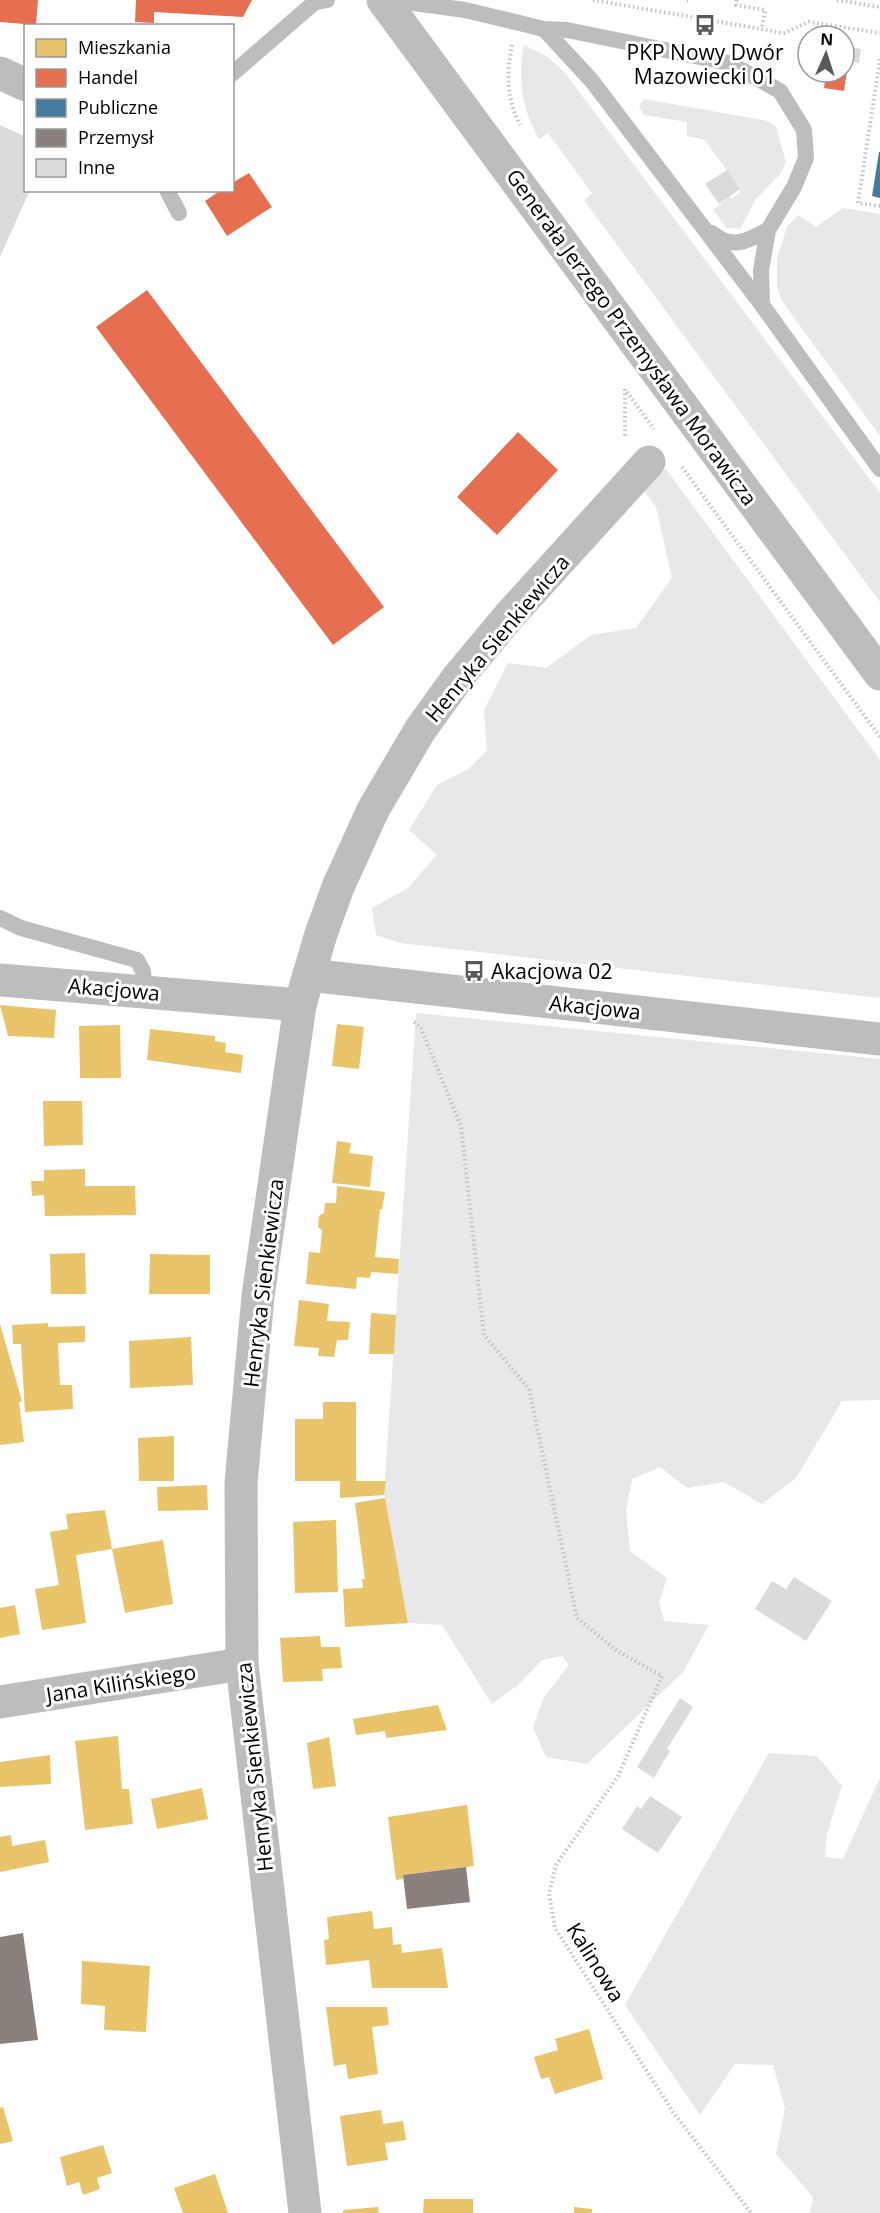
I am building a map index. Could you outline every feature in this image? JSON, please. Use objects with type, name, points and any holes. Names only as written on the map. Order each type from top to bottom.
[{"type":"street","name":"Generała Jerzego Przemysława Morawicza","points":[[383,0],[880,674]]},
{"type":"street","points":[[0,73],[24,84]]},
{"type":"street","name":"Henryka Sienkiewicza","points":[[305,2213],[242,1664],[242,1483],[258,1296],[305,990],[321,934],[347,868],[373,810],[420,730],[459,676],[510,615],[662,454]]},
{"type":"street","name":"Akacjowa","points":[[0,980],[145,992],[305,990],[880,1039]]},
{"type":"street","name":"Jana Kilińskiego","points":[[0,1702],[242,1664]]},
{"type":"lane","points":[[234,72],[315,2],[327,0]]},
{"type":"lane","points":[[392,0],[465,10],[544,29],[567,30],[729,63],[780,91],[804,130],[807,158],[795,188],[768,230],[761,270],[762,305]]},
{"type":"lane","points":[[544,29],[592,81],[762,305],[880,469]]},
{"type":"lane","points":[[168,192],[179,213]]},
{"type":"lane","points":[[700,223],[722,242],[743,243],[768,230]]},
{"type":"lane","points":[[0,918],[21,928],[137,960],[143,971],[145,992]]},
{"type":"path","points":[[593,0],[784,33],[809,22],[880,33]]},
{"type":"path","points":[[737,0],[736,5],[765,10],[762,29]]},
{"type":"path","points":[[837,0],[880,7]]},
{"type":"path","points":[[516,22],[508,71],[511,107],[523,133]]},
{"type":"path","points":[[880,59],[858,203],[880,206]]},
{"type":"path","points":[[618,380],[662,454],[880,737]]},
{"type":"path","name":"Kalinowa","points":[[405,1016],[420,1026],[461,1126],[484,1335],[528,1389],[577,1618],[617,1651],[662,1676],[618,1776],[556,1865],[549,1894],[555,1928],[673,2112],[751,2213]]},
{"type":"shaded area","points":[[524,45],[548,57],[565,73],[880,493],[880,602],[584,200],[592,193],[548,133],[539,139],[528,117],[522,93],[521,69]]},
{"type":"shaded area","points":[[644,99],[768,121],[776,127],[786,162],[780,174],[756,199],[740,229],[727,228],[713,210],[729,197],[731,199],[740,193],[740,189],[705,140],[687,136],[687,122],[644,115],[639,106]]},
{"type":"shaded area","points":[[843,208],[880,214],[880,436],[782,301],[777,288],[777,259],[787,227],[798,215],[816,227]]},
{"type":"shaded area","points":[[666,469],[880,760],[880,998],[400,943],[376,935],[372,908],[408,888],[437,855],[409,830],[437,785],[469,769],[487,750],[484,710],[508,663],[546,668],[591,635],[636,628],[672,578],[656,507],[642,488]]},
{"type":"shaded area","points":[[416,1013],[880,1059],[880,1400],[842,1401],[796,1478],[762,1504],[724,1482],[687,1488],[660,1467],[632,1479],[626,1511],[630,1551],[667,1578],[659,1602],[664,1621],[709,1625],[683,1672],[587,1764],[546,1757],[533,1728],[543,1699],[569,1665],[562,1656],[542,1660],[518,1685],[492,1704],[442,1625],[408,1623],[384,1495]]},
{"type":"shaded area","points":[[769,1753],[817,1756],[842,1786],[827,1834],[825,1857],[843,1859],[880,1778],[880,2213],[810,2213],[813,2197],[776,2154],[785,2108],[773,2065],[735,2064],[700,2115],[625,2005]]},
{"type":"building: Mieszkania","points":[[0,1005],[56,1010],[54,1038],[8,1036]]},
{"type":"building: Mieszkania","points":[[337,1024],[364,1027],[359,1069],[332,1066]]},
{"type":"building: Mieszkania","points":[[120,1025],[121,1078],[80,1078],[79,1026]]},
{"type":"building: Mieszkania","points":[[150,1029],[215,1036],[215,1041],[226,1043],[225,1052],[243,1055],[241,1073],[147,1060]]},
{"type":"building: Mieszkania","points":[[43,1101],[82,1101],[83,1145],[44,1146]]},
{"type":"building: Mieszkania","points":[[337,1141],[351,1143],[349,1153],[373,1156],[370,1187],[332,1183]]},
{"type":"building: Mieszkania","points":[[85,1169],[85,1186],[135,1186],[136,1215],[45,1216],[44,1195],[32,1196],[31,1181],[44,1181],[44,1170]]},
{"type":"building: Mieszkania","points":[[337,1186],[385,1192],[382,1210],[380,1209],[375,1257],[399,1259],[398,1274],[371,1272],[370,1278],[357,1277],[356,1289],[306,1284],[309,1252],[320,1253],[322,1230],[318,1227],[319,1216],[324,1213],[325,1203],[336,1203]]},
{"type":"building: Mieszkania","points":[[85,1253],[86,1294],[51,1294],[50,1254]]},
{"type":"building: Mieszkania","points":[[150,1254],[210,1255],[210,1294],[149,1294]]},
{"type":"building: Mieszkania","points":[[299,1300],[329,1304],[327,1321],[350,1322],[348,1340],[337,1340],[334,1357],[318,1356],[319,1348],[294,1346]]},
{"type":"building: Mieszkania","points":[[371,1313],[396,1315],[394,1354],[369,1354]]},
{"type":"building: Mieszkania","points":[[48,1323],[48,1327],[85,1326],[85,1342],[58,1343],[60,1385],[72,1385],[73,1409],[25,1412],[21,1344],[13,1344],[12,1325]]},
{"type":"building: Mieszkania","points":[[0,1324],[22,1401],[19,1402],[24,1442],[0,1445]]},
{"type":"building: Mieszkania","points":[[191,1337],[193,1385],[130,1388],[129,1341]]},
{"type":"building: Mieszkania","points":[[323,1402],[356,1402],[356,1481],[386,1481],[384,1495],[340,1498],[340,1481],[295,1481],[295,1419],[323,1419]]},
{"type":"building: Mieszkania","points":[[174,1436],[174,1481],[139,1481],[138,1438]]},
{"type":"building: Mieszkania","points":[[207,1485],[208,1510],[158,1511],[157,1487]]},
{"type":"building: Mieszkania","points":[[385,1498],[408,1623],[345,1627],[343,1589],[363,1588],[362,1579],[365,1579],[355,1503]]},
{"type":"building: Mieszkania","points":[[105,1510],[112,1549],[76,1555],[86,1623],[42,1630],[35,1589],[59,1585],[50,1532],[68,1529],[66,1514]]},
{"type":"building: Mieszkania","points":[[336,1520],[338,1592],[295,1593],[293,1522]]},
{"type":"building: Mieszkania","points":[[163,1540],[173,1604],[125,1613],[112,1549]]},
{"type":"building: Mieszkania","points":[[15,1605],[20,1634],[0,1638],[0,1608]]},
{"type":"building: Mieszkania","points":[[320,1636],[321,1647],[340,1647],[342,1668],[322,1669],[323,1681],[283,1682],[280,1638]]},
{"type":"building: Mieszkania","points":[[438,1705],[447,1730],[386,1738],[385,1731],[356,1735],[353,1719]]},
{"type":"building: Mieszkania","points":[[118,1736],[122,1789],[129,1789],[133,1824],[85,1830],[75,1741]]},
{"type":"building: Mieszkania","points":[[329,1737],[336,1786],[313,1789],[307,1743]]},
{"type":"building: Mieszkania","points":[[50,1755],[51,1784],[0,1787],[0,1762]]},
{"type":"building: Mieszkania","points":[[202,1788],[208,1819],[157,1829],[151,1799]]},
{"type":"building: Mieszkania","points":[[467,1805],[474,1866],[403,1875],[403,1879],[396,1880],[388,1817]]},
{"type":"building: Mieszkania","points":[[11,1835],[12,1846],[45,1840],[49,1862],[0,1872],[0,1837]]},
{"type":"building: Mieszkania","points":[[372,1911],[374,1929],[392,1927],[393,1945],[401,1944],[402,1953],[442,1948],[448,1988],[372,1988],[369,1960],[326,1965],[324,1940],[329,1939],[327,1917]]},
{"type":"building: Mieszkania","points":[[82,1961],[150,1966],[146,2032],[104,2030],[105,2006],[81,2004]]},
{"type":"building: Mieszkania","points":[[326,2007],[387,2007],[389,2025],[372,2027],[378,2074],[348,2079],[346,2064],[334,2066]]},
{"type":"building: Mieszkania","points":[[589,2029],[603,2079],[555,2094],[549,2077],[541,2079],[534,2057],[558,2050],[555,2039]]},
{"type":"building: Mieszkania","points":[[3,2107],[13,2141],[0,2144],[0,2108]]},
{"type":"building: Mieszkania","points":[[381,2110],[383,2124],[403,2121],[406,2140],[385,2143],[388,2160],[347,2166],[340,2116]]},
{"type":"building: Mieszkania","points":[[103,2145],[112,2173],[97,2178],[100,2189],[83,2195],[79,2182],[67,2186],[60,2157]]},
{"type":"building: Mieszkania","points":[[215,2174],[228,2213],[183,2213],[174,2188]]},
{"type":"building: Mieszkania","points":[[424,2199],[473,2199],[473,2213],[423,2213]]},
{"type":"building: Mieszkania","points":[[378,2207],[379,2213],[343,2213],[343,2210]]},
{"type":"building: Mieszkania","points":[[574,2207],[592,2209],[592,2213],[574,2213]]},
{"type":"building: Handel","points":[[0,0],[38,0],[36,24],[0,22]]},
{"type":"building: Handel","points":[[136,0],[252,0],[243,17],[154,12],[154,23],[135,22]]},
{"type":"building: Handel","points":[[824,84],[845,84],[844,91],[824,88]]},
{"type":"building: Handel","points":[[249,173],[272,207],[227,236],[205,201],[218,192],[234,192],[234,182]]},
{"type":"building: Handel","points":[[147,290],[384,607],[333,645],[96,327]]},
{"type":"building: Handel","points":[[518,432],[558,470],[497,535],[457,497]]},
{"type":"building: Publiczne","points":[[880,152],[880,198],[872,196]]},
{"type":"building: Przemysł","points":[[466,1867],[470,1902],[407,1909],[403,1875]]},
{"type":"building: Przemysł","points":[[23,1933],[38,2040],[0,2044],[0,1937]]},
{"type":"building: Inne","points":[[856,48],[861,49],[859,63],[856,63]]},
{"type":"building: Inne","points":[[0,125],[24,136],[24,192],[29,192],[0,257]]},
{"type":"building: Inne","points":[[727,170],[740,189],[719,204],[705,184]]},
{"type":"building: Inne","points":[[794,1577],[832,1601],[806,1641],[755,1609],[772,1581],[786,1589]]},
{"type":"building: Inne","points":[[680,1698],[693,1707],[667,1749],[670,1751],[654,1778],[637,1767]]},
{"type":"building: Inne","points":[[650,1796],[682,1817],[658,1853],[622,1829],[637,1806],[641,1809]]},
{"type":"place","name":"PKP Nowy Dwór Mazowiecki 01","points":[[705,25]]},
{"type":"place","name":"Akacjowa 02","points":[[474,971]]}]
